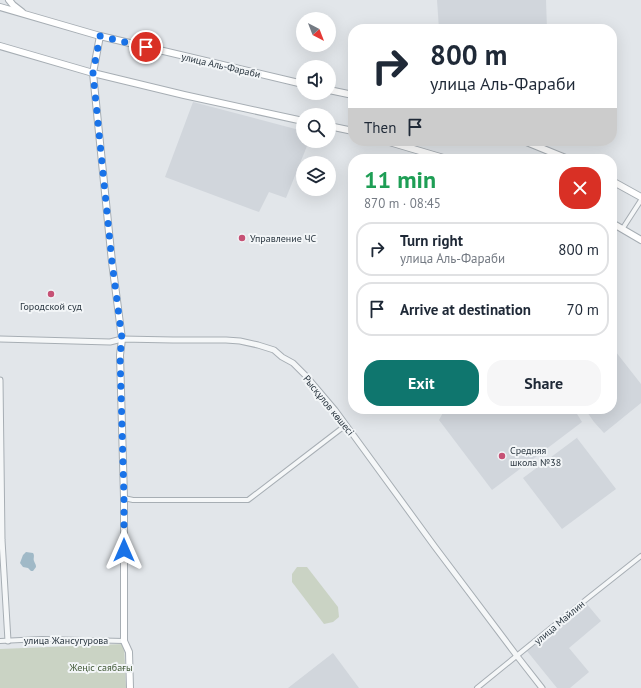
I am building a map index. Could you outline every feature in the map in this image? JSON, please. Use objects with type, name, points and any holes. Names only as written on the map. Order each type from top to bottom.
[{"type":"main road","points":[[9,0],[27,15]]},
{"type":"main road","name":"улица Аль-Фараби","points":[[0,7],[100,36],[296,82]]},
{"type":"main road","points":[[100,36],[93,73],[112,262],[122,339],[120,355],[124,498],[124,640],[129,652],[130,688]]},
{"type":"main road","points":[[0,46],[93,73],[184,95],[296,119]]},
{"type":"main road","points":[[336,91],[348,94]]},
{"type":"main road","points":[[336,127],[348,130]]},
{"type":"main road","points":[[403,146],[430,154]]},
{"type":"main road","points":[[535,146],[554,154]]},
{"type":"main road","points":[[617,184],[641,199]]},
{"type":"main road","points":[[617,225],[641,240]]},
{"type":"street","points":[[623,228],[641,199]]},
{"type":"street","name":"Рысқұлов көшесі","points":[[0,339],[110,342],[122,339],[226,340],[240,341],[274,350],[303,372],[335,410],[542,688]]},
{"type":"street","points":[[0,380],[2,540],[8,641]]},
{"type":"street","points":[[124,498],[133,500],[248,500],[346,425]]},
{"type":"street","name":"улица Майлин","points":[[477,688],[641,556]]},
{"type":"street","name":"улица Жансугурова","points":[[0,641],[42,639],[124,640]]},
{"type":"shaded area","points":[[437,0],[546,0],[547,24],[439,24]]},
{"type":"shaded area","points":[[193,102],[296,129],[296,148],[306,148],[303,156],[296,156],[296,173],[286,198],[269,192],[259,212],[165,177]]},
{"type":"shaded area","points":[[617,353],[641,384],[641,403],[604,433],[588,414],[617,414]]},
{"type":"shaded area","name":"Средняя школа №38","points":[[442,414],[577,414],[582,422],[492,490],[439,420]]},
{"type":"shaded area","points":[[578,437],[577,438],[616,489],[562,529],[523,478]]},
{"type":"shaded area","points":[[586,603],[601,621],[569,648],[589,672],[570,688],[557,688],[527,651]]},
{"type":"shaded area","points":[[333,653],[359,688],[288,688]]},
{"type":"green space","points":[[297,567],[307,567],[338,607],[339,617],[333,622],[324,624],[292,582],[292,574]]},
{"type":"green space","name":"Жеңіс саябағы","points":[[124,644],[126,688],[0,688],[0,649]]},
{"type":"water","points":[[26,552],[34,554],[36,567],[33,571],[23,567],[20,563]]},
{"type":"place","name":"Управление ЧС","points":[[242,238]]},
{"type":"place","name":"Городской суд","points":[[51,294]]},
{"type":"place","name":"Средняя школа №38","points":[[502,456]]},
{"type":"route","points":[[124,550],[120,355],[122,339],[112,262],[93,73],[100,36],[146,47]]}]
